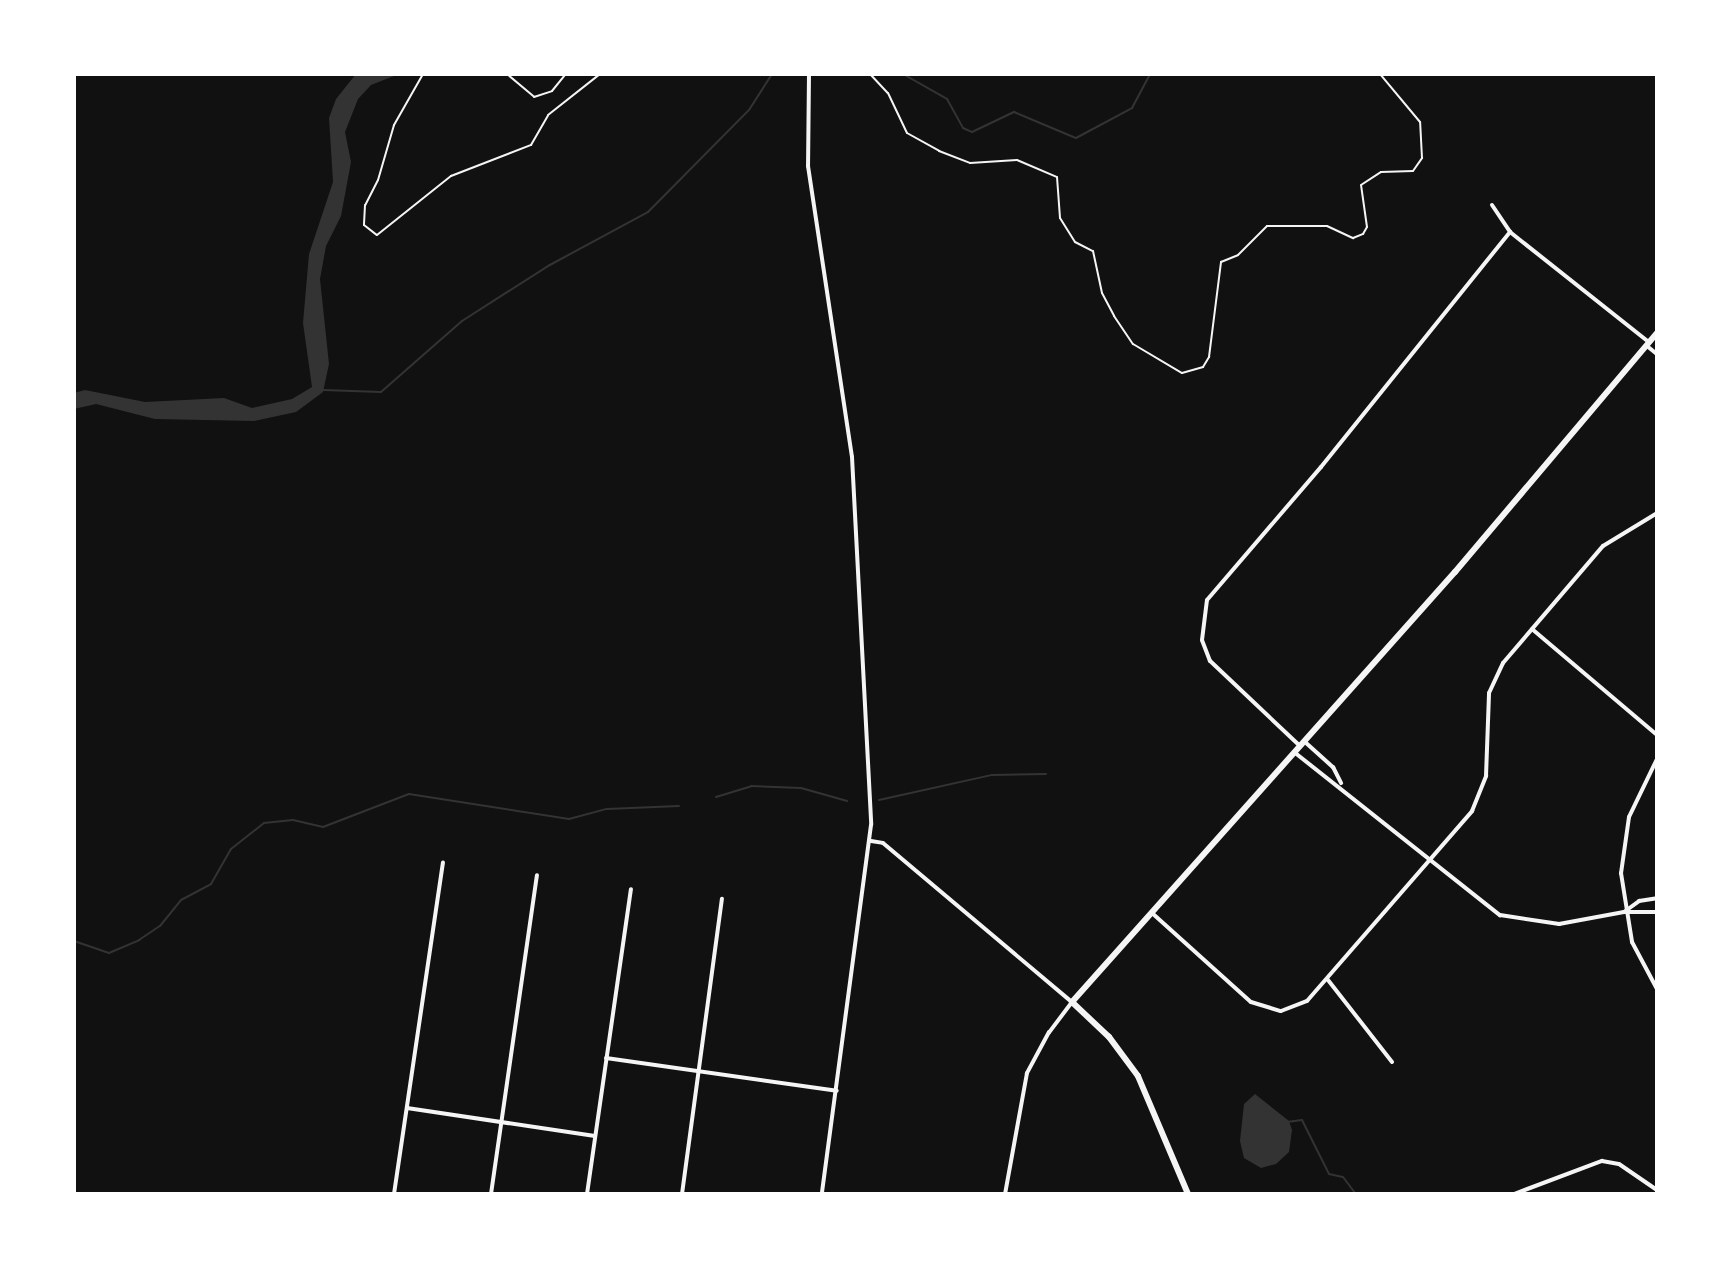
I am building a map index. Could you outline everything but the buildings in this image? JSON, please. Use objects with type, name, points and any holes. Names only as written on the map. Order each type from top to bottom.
[{"type":"street","points":[[809,74],[808,166],[853,471],[871,841],[822,1194]]},
{"type":"street","points":[[1492,205],[1510,232],[1653,339],[1657,354]]},
{"type":"street","points":[[1510,232],[1321,467],[1207,600],[1202,640],[1210,661],[1222,679],[1479,902],[1525,922],[1559,924],[1624,912],[1657,912]]},
{"type":"street","points":[[1005,1194],[1027,1073],[1072,1002],[1299,747],[1653,339]]},
{"type":"street","points":[[1152,913],[1238,993],[1262,1008],[1291,1010],[1328,980],[1432,861],[1477,802],[1487,766],[1491,683],[1532,629],[1612,537],[1657,513]]},
{"type":"street","points":[[1532,629],[1657,735]]},
{"type":"street","points":[[1299,747],[1333,767],[1342,785]]},
{"type":"street","points":[[1657,759],[1640,787],[1623,842],[1624,912],[1632,942],[1657,989]]},
{"type":"street","points":[[871,841],[883,843],[1072,1002],[1109,1037],[1138,1076],[1188,1194]]},
{"type":"street","points":[[394,1194],[443,863]]},
{"type":"street","points":[[491,1194],[537,875]]},
{"type":"street","points":[[587,1194],[631,889]]},
{"type":"street","points":[[1624,912],[1639,901],[1657,898]]},
{"type":"street","points":[[682,1194],[722,899]]},
{"type":"street","points":[[1328,980],[1392,1062]]},
{"type":"street","points":[[606,1058],[837,1091]]},
{"type":"street","points":[[406,1108],[595,1136]]},
{"type":"street","points":[[1514,1194],[1602,1161],[1619,1164],[1657,1190]]},
{"type":"path","points":[[423,74],[394,125],[378,180],[365,205],[364,225],[377,235],[451,176],[531,145],[548,115],[600,74]]},
{"type":"path","points":[[507,74],[534,97],[552,91],[566,74]]},
{"type":"path","points":[[870,74],[888,93],[907,133],[939,151],[970,163],[1017,160],[1057,177],[1060,218],[1075,242],[1093,251],[1102,293],[1114,316],[1133,344],[1182,373],[1203,367],[1209,357],[1221,262],[1238,255],[1267,226],[1327,226],[1353,238],[1363,234],[1367,227],[1361,185],[1381,172],[1413,171],[1422,158],[1420,122],[1380,74]]},
{"type":"shaded area","points":[[356,74],[399,74],[371,85],[358,99],[345,132],[351,162],[341,216],[326,246],[320,279],[329,364],[323,392],[296,412],[254,421],[155,419],[96,404],[74,409],[74,393],[85,390],[145,402],[224,398],[252,408],[292,399],[312,387],[303,323],[309,254],[333,182],[329,118],[336,99]]},
{"type":"shaded area","points":[[1255,1094],[1289,1121],[1292,1130],[1289,1152],[1276,1164],[1261,1168],[1244,1158],[1240,1141],[1244,1104]]},
{"type":"waterway","points":[[323,390],[381,392],[462,321],[548,266],[648,212],[749,110],[772,74]]},
{"type":"waterway","points":[[903,74],[947,99],[963,128],[972,132],[1014,112],[1076,138],[1132,108],[1150,74]]},
{"type":"waterway","points":[[879,800],[992,775],[1046,774]]},
{"type":"waterway","points":[[716,797],[751,786],[801,788],[847,801]]},
{"type":"waterway","points":[[74,941],[109,953],[139,940],[160,926],[181,900],[211,884],[231,849],[264,823],[293,820],[323,827],[409,794],[569,819],[607,809],[679,806]]},
{"type":"waterway","points":[[1287,1122],[1302,1120],[1329,1174],[1343,1177],[1356,1194]]}]
